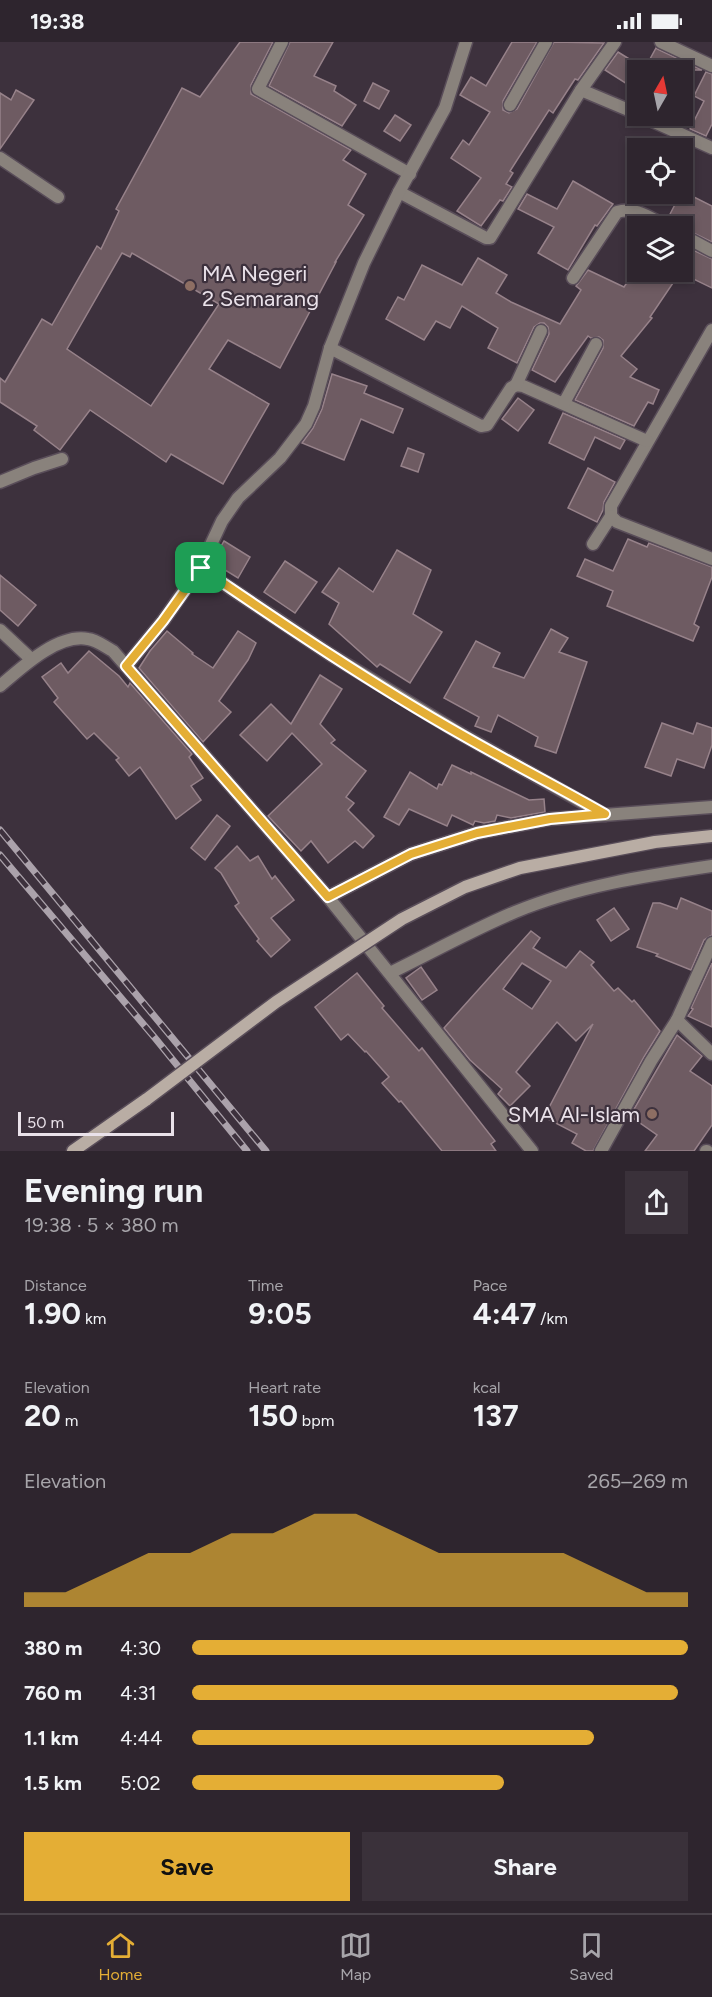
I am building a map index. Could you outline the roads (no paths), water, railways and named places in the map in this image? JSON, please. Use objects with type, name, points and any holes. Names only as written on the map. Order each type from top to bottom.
[{"type":"main road","points":[[73,1151],[286,996],[402,919],[465,887],[520,868],[655,842],[712,836]]},
{"type":"street","points":[[282,42],[258,89],[410,174]]},
{"type":"street","points":[[126,666],[163,621],[201,568],[222,521],[238,498],[280,458],[306,424],[314,406],[330,348],[364,263],[399,192],[445,108],[466,42]]},
{"type":"street","points":[[510,105],[546,42]]},
{"type":"street","points":[[399,192],[486,238],[490,238],[581,90],[615,42]]},
{"type":"street","points":[[661,42],[712,66]]},
{"type":"street","points":[[581,90],[627,110]]},
{"type":"street","points":[[663,126],[712,148]]},
{"type":"street","points":[[0,158],[58,197]]},
{"type":"street","points":[[573,278],[617,212],[624,209],[636,210],[647,216]]},
{"type":"street","points":[[693,241],[712,251]]},
{"type":"street","points":[[593,544],[611,516],[611,506],[647,441],[712,330]]},
{"type":"street","points":[[330,348],[481,426],[487,425],[511,388],[516,385],[541,331]]},
{"type":"street","points":[[564,403],[596,344]]},
{"type":"street","points":[[516,385],[564,403],[647,441]]},
{"type":"street","points":[[0,482],[62,459]]},
{"type":"street","points":[[611,516],[616,522],[712,559]]},
{"type":"street","points":[[201,568],[361,674],[461,734],[605,814]]},
{"type":"street","points":[[0,630],[32,660]]},
{"type":"street","points":[[0,686],[32,660],[65,641],[89,639],[113,651],[328,897],[531,1151]]},
{"type":"street","points":[[328,897],[411,854],[477,833],[550,819],[712,807]]},
{"type":"street","points":[[390,973],[515,912],[574,892],[635,878],[712,866]]},
{"type":"street","points":[[601,1151],[651,1061],[677,1020],[712,943]]},
{"type":"street","points":[[677,1020],[712,1054]]},
{"type":"railway","points":[[0,830],[266,1151]]},
{"type":"railway","points":[[0,855],[247,1151]]},
{"type":"place","name":"MA Negeri 2 Semarang","points":[[190,286]]},
{"type":"place","name":"SMA Al-Islam","points":[[652,1114]]}]
